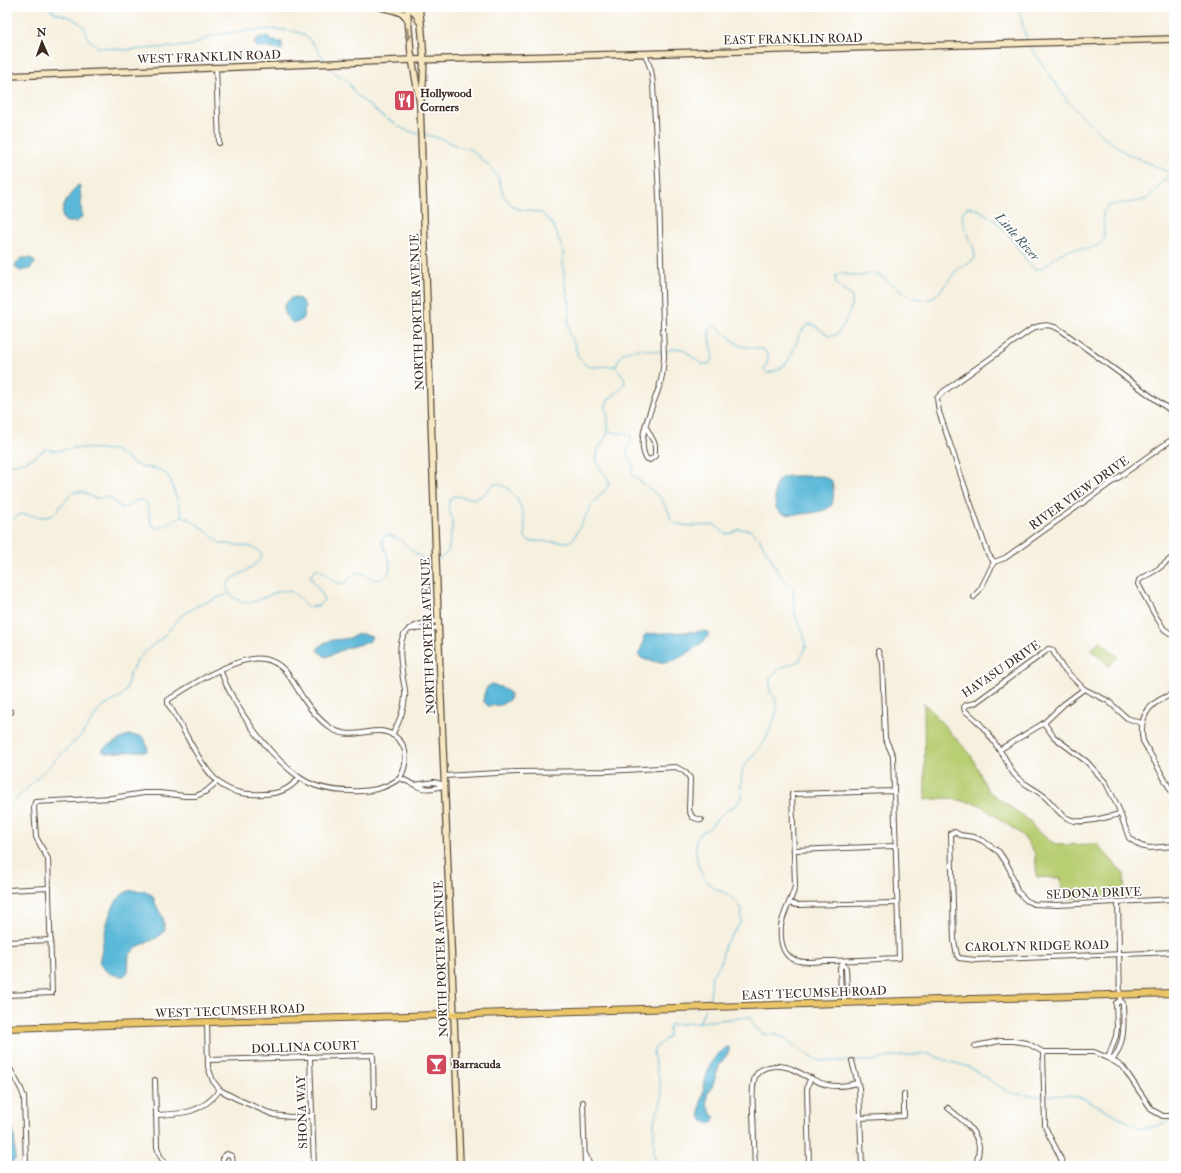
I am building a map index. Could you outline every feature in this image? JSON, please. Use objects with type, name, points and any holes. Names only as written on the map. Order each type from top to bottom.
[{"type":"main road","name":"EAST TECUMSEH ROAD","points":[[455,1015],[1174,993]]},
{"type":"main road","name":"WEST TECUMSEH ROAD","points":[[7,1028],[455,1015]]},
{"type":"street","points":[[381,7],[404,14],[407,21]]},
{"type":"street","points":[[389,9],[407,7],[413,10],[416,14],[423,37]]},
{"type":"street","name":"NORTH PORTER AVENUE","points":[[407,7],[407,21],[412,60],[420,104],[444,776],[448,840],[460,1166]]},
{"type":"street","name":"NORTH PORTER AVENUE","points":[[419,7],[424,60],[423,87],[420,104]]},
{"type":"street","name":"EAST FRANKLIN ROAD","points":[[412,60],[1174,39]]},
{"type":"street","points":[[645,54],[651,70],[653,84],[659,196],[664,357],[662,377],[646,427],[642,448],[646,458],[650,460],[655,456],[656,448],[646,427]]},
{"type":"street","name":"WEST FRANKLIN ROAD","points":[[7,76],[412,60]]},
{"type":"street","points":[[216,68],[219,143]]},
{"type":"street","points":[[974,597],[981,588],[994,562],[985,547],[939,412],[937,398],[943,392],[1033,328],[1045,325],[1057,327],[1174,414]]},
{"type":"street","name":"RIVER VIEW DRIVE","points":[[994,562],[1005,558],[1174,438]]},
{"type":"street","points":[[1174,556],[1158,569],[1139,580],[1138,584],[1164,629],[1174,636]]},
{"type":"street","points":[[392,735],[399,721],[405,696],[400,648],[404,636],[414,625],[424,622],[439,621]]},
{"type":"street","points":[[409,629],[439,628]]},
{"type":"street","name":"HAVASU DRIVE","points":[[999,750],[984,729],[965,711],[964,708],[966,705],[975,703],[1048,649],[1053,650],[1062,667],[1084,689],[1108,701],[1127,718],[1141,723]]},
{"type":"street","points":[[878,652],[882,662],[885,738],[893,756],[899,958],[843,963],[796,961],[786,954],[782,944],[781,926],[795,886],[792,794],[894,791]]},
{"type":"street","points":[[220,670],[236,701],[261,740],[299,778],[318,787],[331,790],[361,792],[386,787],[400,778],[405,769],[406,754],[400,742],[392,735],[383,731],[376,730],[347,735],[328,727],[316,715],[305,700],[290,675],[271,661],[255,658],[246,659],[220,670],[168,700],[168,704],[203,763],[224,786],[237,792],[273,794],[285,791],[293,786],[299,778]]},
{"type":"street","points":[[1084,689],[1064,704],[1044,723],[999,750],[1017,778],[1045,796],[1058,812],[1067,818],[1081,821],[1120,814]]},
{"type":"street","points":[[1174,694],[1164,697],[1154,703],[1146,712],[1141,723],[1143,741],[1174,796]]},
{"type":"street","points":[[1044,723],[1054,737],[1098,772],[1112,792],[1128,838],[1134,843],[1149,848],[1174,846]]},
{"type":"street","points":[[444,776],[516,772],[608,771],[676,767],[685,772],[690,778],[689,810],[692,817],[701,820]]},
{"type":"street","points":[[400,778],[415,785],[434,782],[445,785]]},
{"type":"street","points":[[7,995],[52,993],[48,859],[36,837],[35,802],[112,798],[144,793],[196,796],[205,792],[218,781]]},
{"type":"street","name":"SEDONA DRIVE","points":[[955,832],[960,835],[983,840],[999,852],[1010,870],[1017,891],[1027,901],[1034,904],[1174,900]]},
{"type":"street","name":"CAROLYN RIDGE ROAD","points":[[955,832],[950,834],[954,941],[958,957],[976,960],[1174,952]]},
{"type":"street","points":[[795,850],[895,846]]},
{"type":"street","points":[[7,890],[49,888]]},
{"type":"street","points":[[790,902],[797,905],[897,903]]},
{"type":"street","points":[[1108,1058],[1114,1058],[1123,1037],[1123,1003],[1120,1001],[1118,902]]},
{"type":"street","points":[[7,942],[51,940]]},
{"type":"street","points":[[843,963],[840,968],[841,993],[844,995],[844,1003]]},
{"type":"street","points":[[1108,1058],[1116,1036],[1116,1003],[1120,1001]]},
{"type":"street","points":[[207,1022],[208,1060],[211,1077],[220,1090],[232,1097],[274,1115],[312,1116]]},
{"type":"street","points":[[975,1046],[1000,1041],[1014,1041],[1027,1043],[1043,1052],[1094,1052],[1123,1067],[1152,1110],[1163,1116],[1174,1116]]},
{"type":"street","points":[[7,1051],[9,1067],[24,1097],[26,1166]]},
{"type":"street","points":[[1043,1052],[1045,1126],[1048,1137],[1059,1153],[1063,1166]]},
{"type":"street","name":"DOLLINA COURT","points":[[208,1060],[373,1055],[374,1109]]},
{"type":"street","name":"SHONA WAY","points":[[310,1057],[314,1166]]},
{"type":"street","points":[[852,1060],[859,1088],[862,1166]]},
{"type":"street","points":[[755,1166],[753,1094],[755,1078],[761,1070],[779,1066],[793,1069],[828,1086],[857,1083]]},
{"type":"street","points":[[809,1166],[807,1090],[810,1078]]},
{"type":"street","points":[[154,1080],[158,1152],[167,1166]]},
{"type":"street","points":[[156,1115],[176,1114],[192,1111],[209,1101],[220,1090]]},
{"type":"street","points":[[861,1118],[904,1116],[904,1094]]},
{"type":"street","points":[[583,1102],[585,1166]]},
{"type":"street","points":[[948,1108],[976,1135],[979,1149],[976,1166]]},
{"type":"street","points":[[585,1153],[590,1166]]},
{"type":"street","points":[[223,1166],[223,1157],[229,1154],[232,1156],[233,1166]]},
{"type":"green space","points":[[1100,641],[1118,657],[1109,666],[1091,649]]},
{"type":"green space","points":[[924,703],[971,755],[988,791],[1030,821],[1036,830],[1056,845],[1097,844],[1124,874],[1125,897],[1062,899],[1061,878],[1037,877],[1035,853],[1022,835],[979,804],[947,798],[925,800]]},
{"type":"water","points":[[259,37],[268,37],[272,41],[282,42],[282,50],[257,47],[254,43]]},
{"type":"water","points":[[78,185],[80,186],[82,217],[77,222],[66,222],[62,215],[64,206],[69,196]]},
{"type":"water","points":[[21,258],[31,258],[35,263],[30,269],[20,271],[15,267]]},
{"type":"water","points":[[292,297],[300,299],[305,305],[304,317],[299,322],[294,323],[287,318],[284,308],[284,305]]},
{"type":"water","points":[[788,476],[823,476],[832,481],[833,497],[831,506],[823,510],[787,515],[783,514],[776,508],[775,486],[779,479]]},
{"type":"water","points":[[706,631],[709,633],[703,642],[690,652],[675,660],[658,662],[645,660],[638,655],[646,634]]},
{"type":"water","points":[[358,634],[372,637],[369,642],[347,648],[326,657],[318,651],[318,648],[326,642],[349,638]]},
{"type":"water","points":[[492,684],[503,688],[510,693],[510,699],[501,705],[488,706],[483,701],[486,688]]},
{"type":"water","points":[[128,735],[140,736],[144,738],[148,748],[146,752],[106,753],[102,751],[104,748]]},
{"type":"water","points":[[132,890],[145,891],[153,896],[163,918],[165,930],[157,938],[139,946],[129,955],[128,972],[124,976],[116,975],[107,972],[99,963],[111,910],[123,894]]},
{"type":"water","points":[[727,1047],[729,1047],[729,1052],[720,1064],[712,1087],[707,1095],[707,1103],[711,1113],[715,1117],[713,1123],[707,1123],[703,1121],[700,1112],[706,1075],[713,1060]]},
{"type":"water","points":[[7,1128],[13,1129],[15,1141],[15,1160],[7,1165]]},
{"type":"waterway","points":[[47,7],[56,13],[70,17],[78,22],[84,27],[88,39],[98,47],[126,50],[187,46],[209,37],[233,32],[286,30],[304,35],[316,47],[325,62]]},
{"type":"waterway","points":[[1018,7],[1027,41]]},
{"type":"waterway","points":[[1030,46],[1069,103],[1100,134],[1126,153],[1170,173]]},
{"type":"waterway","points":[[328,66],[335,73],[348,81],[355,94],[381,115],[405,130],[419,134]]},
{"type":"waterway","points":[[424,134],[470,149],[489,166],[498,177],[504,197],[515,208],[542,213],[553,225],[563,252],[564,279],[570,305],[568,322],[570,336],[575,345],[578,357],[587,366],[591,367],[615,366]]},
{"type":"waterway","name":"Little River","points":[[665,352],[673,349],[683,349],[701,364],[709,364],[713,356],[709,330],[713,326],[716,326],[740,346],[762,349],[768,354],[768,360],[764,370],[767,373],[777,370],[789,359],[799,337],[809,324],[814,325],[829,336],[836,335],[842,328],[849,311],[852,296],[836,283],[835,277],[839,274],[861,276],[871,273],[875,274],[911,296],[919,299],[926,300],[937,294],[957,270],[975,258],[974,249],[964,226],[962,214],[967,207],[986,214],[998,223],[1008,234],[1031,266],[1034,269],[1039,269],[1064,252],[1075,249],[1090,248],[1099,244],[1104,239],[1103,212],[1109,205],[1147,199],[1171,173],[1174,173]]},
{"type":"waterway","name":"Little River","points":[[616,366],[623,353],[629,350],[642,349],[662,352]]},
{"type":"waterway","name":"Little River","points":[[439,559],[448,552],[452,523],[449,502],[454,496],[477,498],[484,494],[494,484],[505,487],[517,499],[524,517],[525,537],[529,541],[566,542],[571,541],[574,538],[591,506],[609,485],[608,478],[599,468],[597,455],[607,434],[607,402],[625,383],[624,377],[615,366]]},
{"type":"waterway","points":[[609,431],[631,436],[627,450],[633,464],[632,475],[660,497],[669,512],[670,518],[676,524],[692,526],[715,525],[726,534],[732,533],[739,529],[750,530],[760,539],[779,574],[793,589],[795,615],[803,631],[806,648],[799,661],[781,668],[770,677],[770,691],[776,700],[777,710],[765,741],[743,767],[741,782],[742,797],[736,805],[724,812],[696,839],[697,861],[702,874],[711,886],[732,898],[742,909],[741,922],[725,944],[720,965],[712,975],[710,997],[707,1004]]},
{"type":"waterway","points":[[7,465],[28,460],[37,456],[45,449],[57,451],[72,448],[114,450],[133,463],[142,467],[158,469],[167,475],[171,481],[182,515]]},
{"type":"waterway","name":"Little River","points":[[7,523],[21,514],[43,517],[52,516],[73,492],[83,492],[94,498],[109,497],[122,508],[129,506],[137,500],[143,501],[147,503],[151,523],[155,528],[181,516]]},
{"type":"waterway","name":"Little River","points":[[182,515],[200,526],[220,543],[252,547],[261,552],[262,557],[256,563],[248,570],[236,576],[227,585],[231,595],[239,601],[246,603],[254,602],[276,592],[289,591],[308,607],[318,606],[324,600],[322,594],[311,578],[311,575],[316,569],[322,571],[338,583],[347,581],[356,573],[365,575],[373,580],[381,579],[388,574],[390,570],[389,561],[382,540],[386,535],[399,540],[422,557],[428,560],[434,560]]},
{"type":"waterway","points":[[7,808],[80,737],[103,707],[120,697],[125,692],[129,675],[137,660],[163,637],[181,616],[197,606],[228,594]]},
{"type":"waterway","points":[[699,1023],[705,1009]]},
{"type":"waterway","points":[[657,1166],[654,1155],[654,1120],[660,1106],[662,1096],[653,1053],[655,1048],[669,1036],[669,1025],[750,1017],[755,1027],[763,1034],[777,1035],[785,1038],[799,1050],[819,1061],[850,1061]]},
{"type":"waterway","points":[[853,1061],[873,1061],[894,1056],[930,1054],[969,1067],[1008,1092],[1043,1096]]},
{"type":"waterway","points":[[1046,1096],[1069,1095],[1086,1099],[1139,1128],[1153,1127],[1174,1119]]},
{"type":"place","name":"Hollywood Corners","points":[[404,100]]},
{"type":"place","name":"Barracuda","points":[[436,1064]]}]
